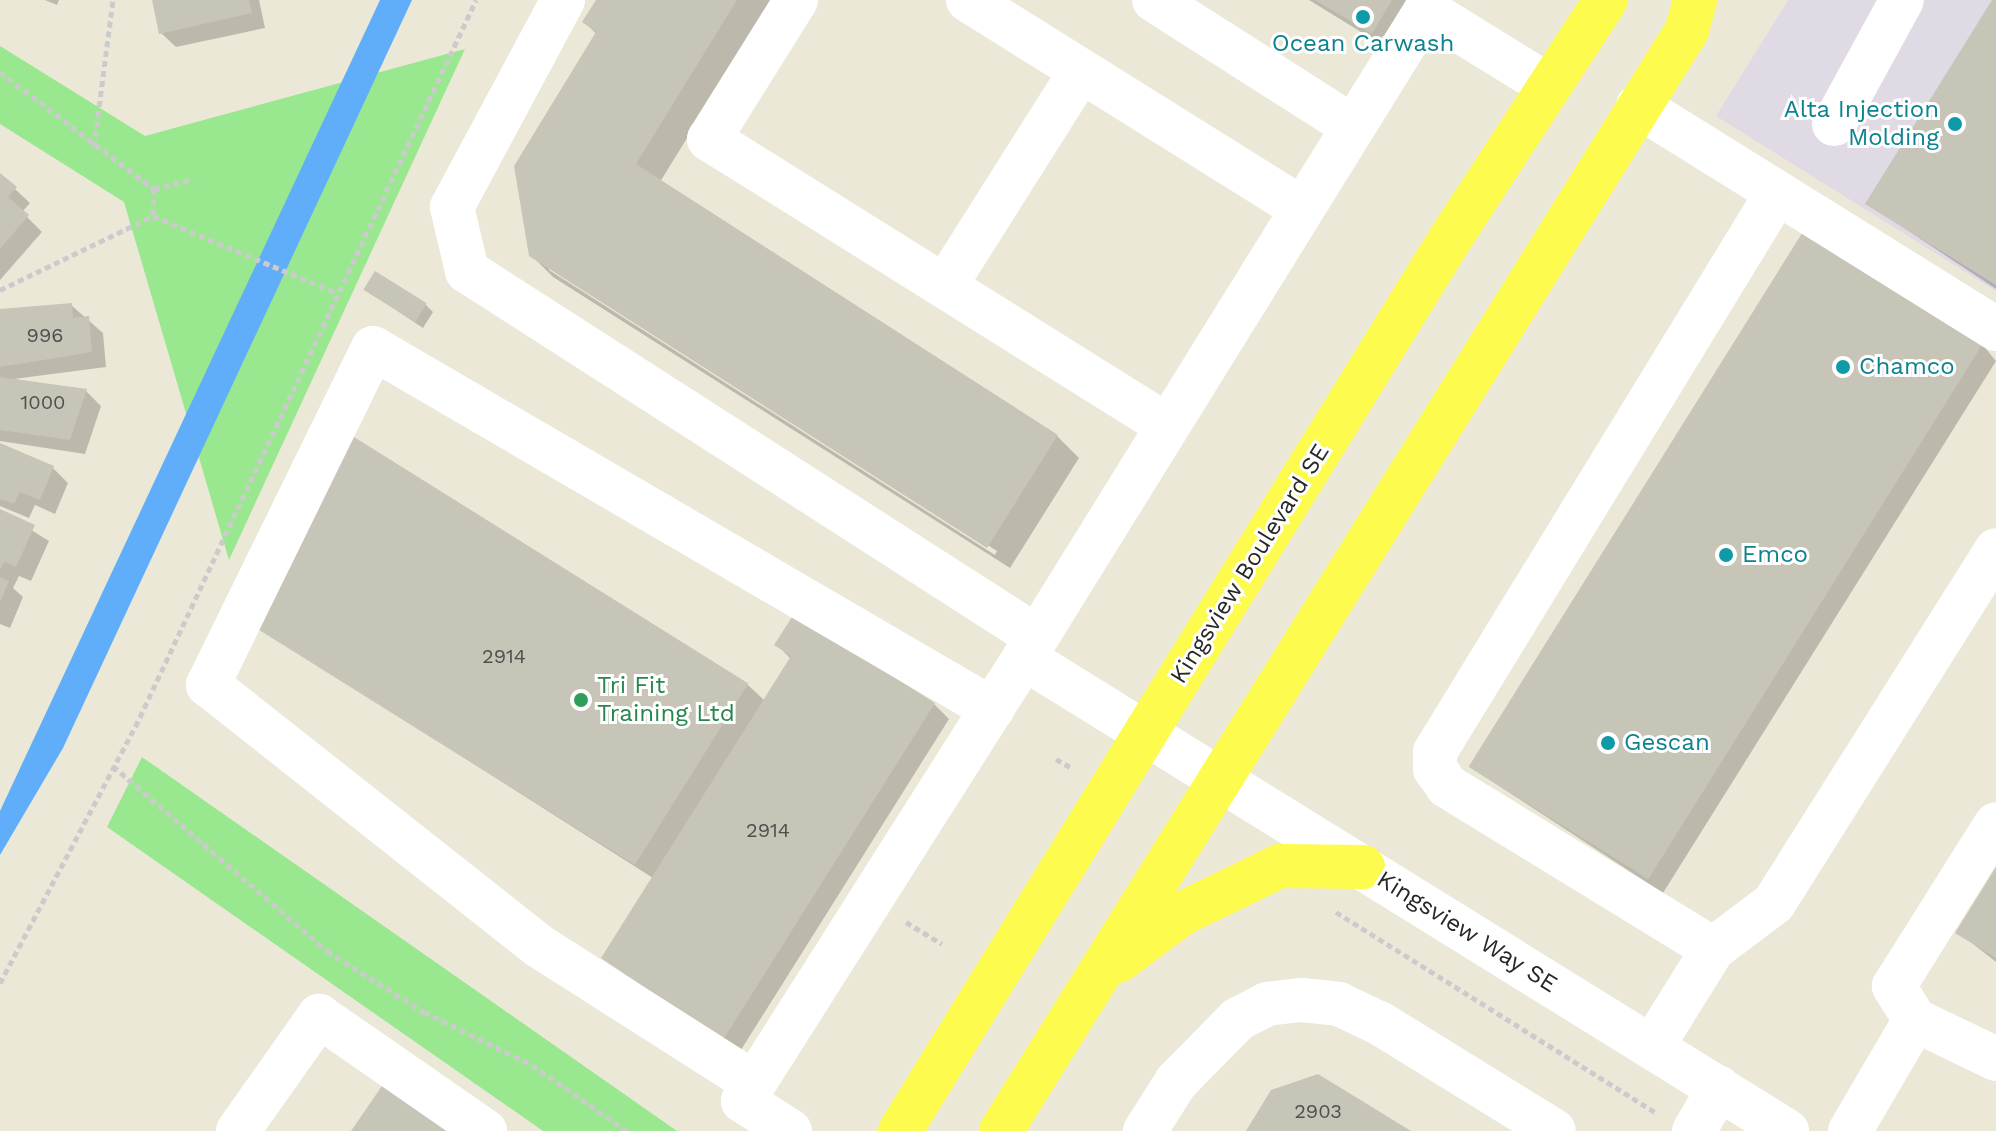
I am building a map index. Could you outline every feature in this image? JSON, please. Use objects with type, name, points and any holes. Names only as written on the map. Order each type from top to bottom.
[{"type":"main road","name":"Kingsview Boulevard SE","points":[[900,1131],[1549,86],[1606,0]]},
{"type":"main road","points":[[1001,1131],[1218,778],[1687,30],[1695,0]]},
{"type":"main road","points":[[1100,974],[1235,883],[1280,866],[1363,867]]},
{"type":"street","name":"Kingsview Way SE","points":[[563,0],[452,207],[467,271],[1030,648],[1146,734],[1787,1131]]},
{"type":"street","points":[[796,0],[709,139],[1168,426]]},
{"type":"street","points":[[968,0],[1302,209]]},
{"type":"street","points":[[1154,0],[1353,127]]},
{"type":"street","points":[[1834,124],[1902,0]]},
{"type":"street","points":[[790,1131],[743,1101],[1030,648],[1353,127],[1425,5],[1549,86]]},
{"type":"street","points":[[945,286],[1081,71]]},
{"type":"street","points":[[1638,106],[1996,329]]},
{"type":"street","points":[[1713,949],[1447,786],[1435,769],[1435,752],[1777,193]]},
{"type":"street","points":[[754,1083],[539,946],[208,685],[373,348],[992,709]]},
{"type":"street","points":[[1652,1047],[1713,949],[1774,903],[1996,550]]},
{"type":"street","points":[[1996,824],[1894,986],[1915,1020],[1996,1059]]},
{"type":"street","points":[[1145,1131],[1176,1082],[1238,1019],[1267,1004],[1302,1000],[1339,1004],[1381,1024],[1554,1131]]},
{"type":"street","points":[[238,1131],[319,1016],[485,1131]]},
{"type":"street","points":[[1850,1131],[1915,1020]]},
{"type":"street","points":[[1684,1127],[1719,1088]]},
{"type":"path","points":[[94,146],[113,0]]},
{"type":"path","points":[[0,983],[113,766],[476,0]]},
{"type":"path","points":[[0,72],[154,189]]},
{"type":"path","points":[[154,189],[193,179]]},
{"type":"path","points":[[153,216],[154,189]]},
{"type":"path","points":[[0,290],[153,216],[337,293]]},
{"type":"path","points":[[113,766],[327,951],[424,1012],[532,1065],[627,1131]]},
{"type":"path","points":[[1326,908],[1684,1127]]},
{"type":"shaded area","points":[[1788,0],[1996,0],[1996,291],[1716,116]]},
{"type":"green space","points":[[0,46],[145,136],[465,49],[229,560],[124,202],[0,124]]},
{"type":"green space","points":[[142,757],[677,1131],[543,1131],[107,827]]},
{"type":"water","points":[[380,0],[412,0],[63,748],[0,855],[0,811]]},
{"type":"building","points":[[152,0],[249,0],[252,13],[159,34]]},
{"type":"building","points":[[596,0],[737,0],[636,164],[1058,435],[987,548],[529,256],[514,166],[596,32],[582,22]]},
{"type":"building","name":"Ocean Carwash","points":[[1315,0],[1392,0],[1372,34]]},
{"type":"building","name":"Alta Injection Molding","points":[[1992,0],[1996,0],[1996,285],[1865,204]]},
{"type":"building","points":[[0,173],[17,187],[8,197],[29,215],[0,249]]},
{"type":"building","points":[[1804,230],[1984,342],[1648,879],[1469,767]]},
{"type":"building","points":[[375,271],[427,303],[415,322],[363,290]]},
{"type":"building","points":[[72,303],[73,318],[89,316],[92,352],[0,367],[0,309]]},
{"type":"building","points":[[0,377],[87,389],[70,440],[0,430]]},
{"type":"building","points":[[354,437],[748,683],[635,865],[241,618]]},
{"type":"building","points":[[0,443],[54,466],[40,500],[20,492],[14,504],[0,499]]},
{"type":"building","points":[[0,509],[35,525],[16,567],[4,562],[0,570]]},
{"type":"building","points":[[0,577],[9,581],[0,602]]},
{"type":"building","points":[[794,614],[935,703],[723,1040],[601,958],[791,656],[774,645]]},
{"type":"building","points":[[1996,867],[1996,958],[1955,933]]},
{"type":"building","points":[[1318,1074],[1411,1131],[1246,1131],[1271,1090]]},
{"type":"building","points":[[384,1083],[454,1131],[351,1131]]},
{"type":"place","name":"Ocean Carwash","points":[[1363,17]]},
{"type":"place","name":"Alta Injection Molding","points":[[1955,124]]},
{"type":"place","name":"Chamco","points":[[1843,367]]},
{"type":"place","name":"Emco","points":[[1726,555]]},
{"type":"place","name":"Tri Fit Training Ltd","points":[[581,700]]},
{"type":"place","name":"Gescan","points":[[1608,743]]}]
